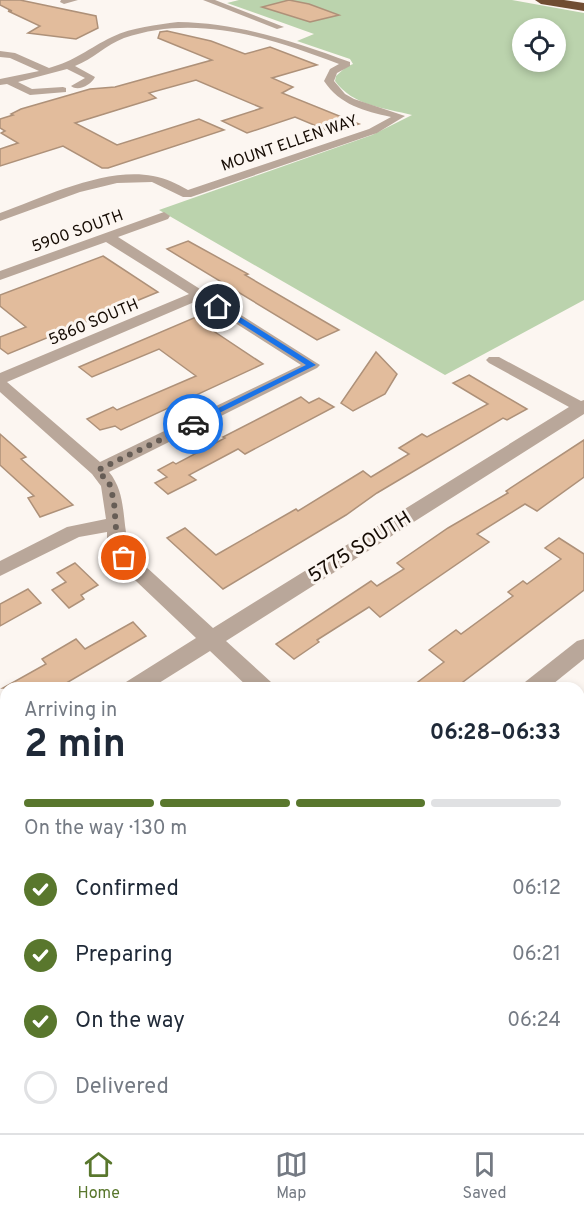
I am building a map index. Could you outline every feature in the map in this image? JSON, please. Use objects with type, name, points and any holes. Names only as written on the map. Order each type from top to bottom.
[{"type":"highway","points":[[540,0],[584,6]]},
{"type":"highway","points":[[560,0],[584,6]]},
{"type":"street","points":[[64,2],[74,0]]},
{"type":"street","points":[[207,0],[288,30]]},
{"type":"street","points":[[4,81],[77,62],[113,40],[135,32],[172,26],[215,25],[234,18]]},
{"type":"street","name":"MOUNT ELLEN WAY","points":[[0,217],[105,182],[125,178],[158,181],[187,194],[373,131],[400,116],[359,105],[334,89],[329,81],[331,74],[347,64],[267,34],[215,25]]},
{"type":"street","points":[[0,55],[12,55],[45,70]]},
{"type":"street","points":[[0,55],[30,74]]},
{"type":"street","points":[[68,65],[83,71],[90,77],[88,81],[76,86]]},
{"type":"street","points":[[4,81],[30,92],[63,90]]},
{"type":"street","name":"5900 SOUTH","points":[[0,276],[164,216]]},
{"type":"street","points":[[98,470],[312,365],[108,237]]},
{"type":"street","name":"5860 SOUTH","points":[[0,379],[199,295]]},
{"type":"street","points":[[494,360],[583,407]]},
{"type":"street","points":[[0,384],[98,470],[110,485],[114,502],[117,542],[124,558],[256,682]]},
{"type":"street","name":"5775 SOUTH","points":[[144,682],[583,407]]},
{"type":"street","points":[[0,569],[74,532],[114,524]]},
{"type":"street","points":[[540,682],[584,647]]},
{"type":"green space","points":[[239,0],[512,0],[584,13],[584,300],[445,375],[159,210],[372,135],[412,115],[370,105],[342,89],[335,81],[336,76],[353,64],[350,59],[297,41],[314,34],[227,3]]},
{"type":"building","points":[[0,0],[20,0],[96,16],[98,28],[76,39],[28,33],[40,26],[8,11],[12,11],[0,5]]},
{"type":"building","points":[[289,0],[309,4],[339,15],[310,22],[262,7]]},
{"type":"building","points":[[167,31],[211,41],[245,54],[270,47],[317,65],[272,78],[293,87],[282,93],[359,124],[333,133],[295,117],[247,133],[222,121],[262,108],[196,80],[149,93],[156,98],[75,123],[117,145],[199,119],[224,130],[108,168],[102,168],[63,146],[0,166],[0,149],[18,143],[1,133],[5,131],[0,128],[0,119],[13,115],[11,114],[21,109],[90,89],[115,87],[212,60],[158,38],[160,32]]},
{"type":"building","points":[[188,241],[248,274],[245,275],[339,330],[317,340],[167,249]]},
{"type":"building","points":[[103,256],[158,292],[8,354],[0,348],[0,337],[26,327],[0,306],[0,295]]},
{"type":"building","points":[[196,317],[263,364],[121,430],[115,426],[100,430],[87,419],[113,407],[117,410],[196,376],[159,349],[92,377],[79,367]]},
{"type":"building","points":[[376,352],[397,374],[385,394],[353,411],[341,403]]},
{"type":"building","points":[[469,375],[527,409],[507,420],[503,418],[223,589],[167,538],[185,528],[216,555],[296,509],[298,511],[363,471],[371,477],[409,454],[399,448],[422,434],[427,437],[488,404],[453,383]]},
{"type":"building","points":[[301,397],[309,403],[319,398],[334,407],[245,454],[238,449],[189,475],[196,480],[168,494],[155,483],[167,477],[158,470],[173,462],[176,464]]},
{"type":"building","points":[[0,434],[26,457],[21,459],[73,505],[40,517],[28,498],[34,496],[0,465]]},
{"type":"building","points":[[584,440],[584,477],[537,511],[525,504],[477,534],[489,542],[380,617],[369,607],[317,640],[319,642],[294,659],[276,644],[371,581],[377,586],[404,569],[397,563],[448,528],[508,493],[506,491]]},
{"type":"building","points":[[559,538],[584,554],[584,590],[463,682],[418,682],[444,662],[429,650],[456,630],[461,634],[513,596],[508,592],[523,581],[527,584],[561,559],[545,548]]},
{"type":"building","points":[[75,563],[98,585],[81,595],[84,599],[69,608],[52,590],[66,582],[57,573]]},
{"type":"building","points":[[28,589],[41,603],[0,626],[0,604]]},
{"type":"building","points":[[133,622],[146,636],[68,682],[14,682],[46,664],[42,659],[76,639],[85,649]]},
{"type":"way so far","points":[[124,558],[117,542],[114,502],[110,485],[98,470],[193,424]]},
{"type":"route","points":[[193,424],[312,365],[218,307]]}]
